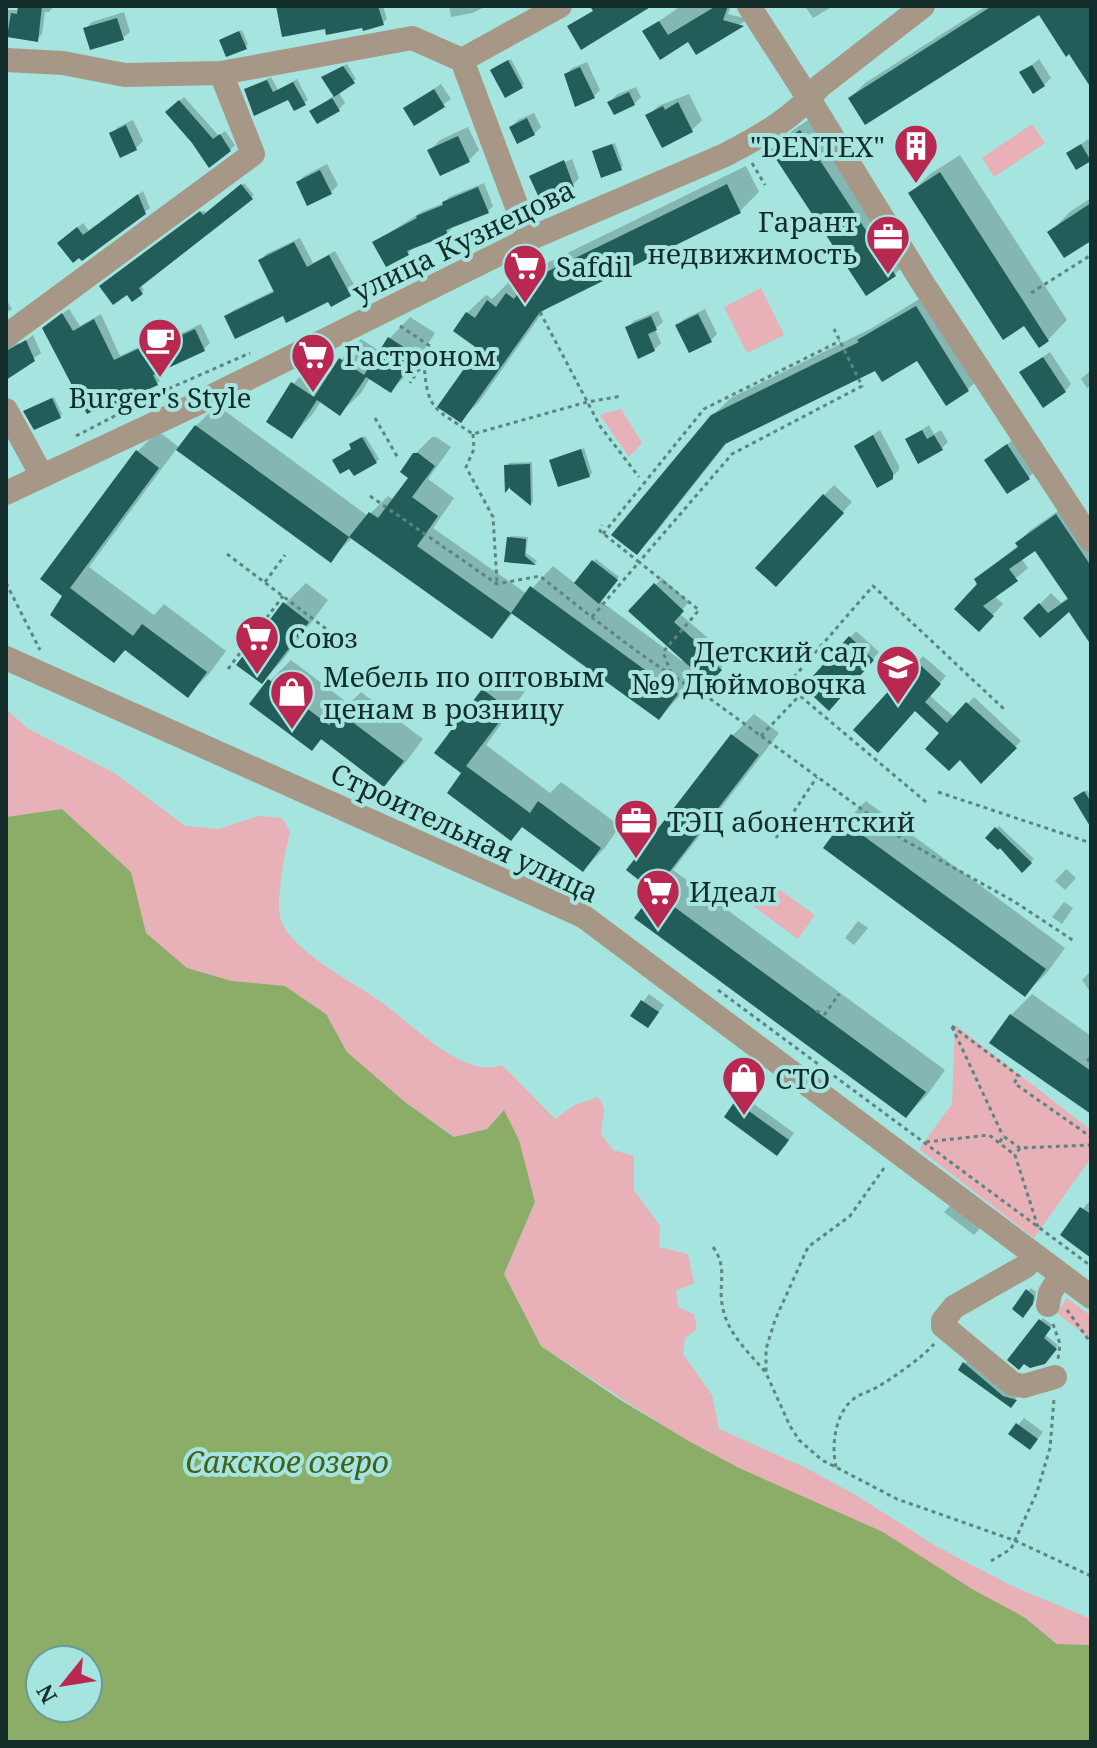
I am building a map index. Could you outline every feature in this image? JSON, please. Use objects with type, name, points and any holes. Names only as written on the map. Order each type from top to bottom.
[{"type":"street","points":[[462,60],[560,6]]},
{"type":"street","points":[[749,6],[922,282],[1091,540]]},
{"type":"street","name":"улица Кузнецова","points":[[6,493],[206,400],[529,239],[754,140],[923,6]]},
{"type":"street","points":[[6,60],[63,63],[125,75],[221,73],[412,38],[462,60],[529,239]]},
{"type":"street","points":[[6,336],[253,154],[221,73]]},
{"type":"street","points":[[6,410],[42,476]]},
{"type":"street","name":"Строительная улица","points":[[6,658],[583,916],[1035,1256],[1054,1288],[1091,1297]]},
{"type":"street","points":[[1035,1256],[1026,1266],[954,1307],[943,1321],[945,1329],[1013,1384],[1024,1386],[1055,1377]]},
{"type":"path","points":[[747,157],[765,185]]},
{"type":"path","points":[[1031,293],[1091,255]]},
{"type":"path","points":[[519,268],[526,282]]},
{"type":"path","points":[[540,312],[600,426],[639,477]]},
{"type":"path","points":[[393,322],[433,348],[410,383]]},
{"type":"path","points":[[592,617],[732,454],[862,386],[834,329]]},
{"type":"path","points":[[603,534],[704,409],[840,341]]},
{"type":"path","points":[[424,362],[426,393],[436,409],[473,434],[587,402],[622,396]]},
{"type":"path","points":[[375,418],[398,458]]},
{"type":"path","points":[[473,434],[474,449],[466,467],[493,517],[497,584]]},
{"type":"path","points":[[370,496],[497,584],[540,576],[592,617],[904,840],[1015,902],[1074,941]]},
{"type":"path","points":[[602,525],[600,531],[603,534],[699,610],[663,652],[671,674]]},
{"type":"path","points":[[227,554],[329,631]]},
{"type":"path","points":[[265,582],[285,555]]},
{"type":"path","points":[[6,583],[46,660]]},
{"type":"path","points":[[926,802],[787,685],[873,586],[1005,710]]},
{"type":"path","points":[[228,669],[283,596]]},
{"type":"path","points":[[761,736],[799,696]]},
{"type":"path","points":[[776,838],[817,777]]},
{"type":"path","points":[[938,792],[1091,843]]},
{"type":"path","points":[[816,1011],[825,1014],[839,994]]},
{"type":"path","points":[[1091,1137],[1014,1083],[1019,1076],[952,1026],[1003,1136],[1020,1148],[1091,1145]]},
{"type":"path","points":[[779,1064],[798,1038]]},
{"type":"path","points":[[926,1142],[989,1135],[1015,1155],[1038,1227]]},
{"type":"path","points":[[999,1143],[1003,1136]]},
{"type":"path","points":[[1015,1155],[1020,1148]]},
{"type":"path","points":[[766,1373],[766,1349],[775,1320],[808,1247],[850,1216],[895,1151]]},
{"type":"path","points":[[1043,1231],[1091,1266]]},
{"type":"path","points":[[713,1247],[723,1267],[722,1309],[730,1329],[766,1373],[799,1440],[822,1460],[897,1499],[1016,1541],[1091,1576]]},
{"type":"path","points":[[1054,1288],[1091,1343]]},
{"type":"path","points":[[991,1561],[1011,1549],[1016,1541],[1037,1492],[1050,1448],[1060,1344],[1054,1288]]},
{"type":"path","points":[[836,1467],[833,1451],[844,1409],[855,1398],[876,1388],[927,1352],[945,1329]]},
{"type":"shaded area","points":[[1032,124],[1045,143],[994,177],[982,158]]},
{"type":"shaded area","points":[[761,288],[784,335],[747,353],[724,307]]},
{"type":"shaded area","points":[[621,409],[642,443],[629,457],[600,415]]},
{"type":"shaded area","points":[[6,709],[27,728],[116,774],[185,826],[219,829],[258,816],[282,818],[290,832],[280,888],[280,917],[285,929],[307,952],[377,999],[454,1057],[480,1067],[502,1065],[555,1119],[575,1105],[598,1097],[604,1108],[601,1134],[613,1150],[634,1156],[634,1190],[660,1226],[659,1247],[688,1254],[694,1283],[676,1291],[678,1307],[694,1314],[697,1329],[685,1338],[683,1354],[712,1395],[719,1429],[804,1467],[856,1495],[934,1545],[1010,1585],[1091,1619],[1091,1645],[1058,1644],[1024,1617],[709,1453],[646,1479],[662,1425],[541,1346],[504,1274],[535,1202],[503,1110],[487,1129],[455,1137],[405,1102],[347,1052],[326,1014],[285,986],[232,981],[187,969],[145,933],[131,872],[62,809],[6,817]]},
{"type":"shaded area","points":[[769,882],[815,915],[798,939],[752,905]]},
{"type":"shaded area","points":[[955,1025],[1091,1130],[1091,1158],[1034,1238],[919,1149],[952,1104]]},
{"type":"shaded area","points":[[1067,1298],[1091,1316],[1091,1340],[1057,1313]]},
{"type":"water","name":"Сакское озеро","points":[[62,809],[131,872],[146,933],[187,968],[232,981],[285,986],[326,1014],[347,1052],[405,1102],[454,1137],[487,1129],[504,1110],[519,1140],[535,1202],[504,1274],[541,1346],[687,1440],[739,1468],[883,1532],[972,1589],[1024,1617],[1057,1644],[1091,1645],[1091,1742],[6,1742],[6,817]]},
{"type":"building","points":[[18,6],[42,6],[38,42],[7,37],[11,13],[17,14]]},
{"type":"building","points":[[276,6],[378,6],[384,25],[363,31],[362,28],[326,35],[325,29],[282,37]]},
{"type":"building","points":[[590,6],[652,6],[581,50],[567,26],[593,11]]},
{"type":"building","points":[[716,6],[728,6],[723,20],[744,26],[696,55],[688,42],[660,60],[642,31],[659,21],[668,35]]},
{"type":"building","points":[[992,6],[1091,6],[1091,88],[1039,15],[865,125],[848,98]]},
{"type":"building","points":[[117,18],[124,40],[90,50],[83,28]]},
{"type":"building","points":[[239,31],[247,49],[226,57],[219,40]]},
{"type":"building","points":[[508,60],[523,88],[505,98],[490,70]]},
{"type":"building","points":[[1032,65],[1045,86],[1033,94],[1019,72]]},
{"type":"building","points":[[343,66],[355,83],[334,97],[321,77]]},
{"type":"building","points":[[580,67],[595,98],[575,107],[564,74]]},
{"type":"building","points":[[267,80],[273,92],[293,82],[306,105],[294,111],[288,100],[254,116],[244,89]]},
{"type":"building","points":[[434,89],[445,107],[414,126],[403,108]]},
{"type":"building","points":[[629,92],[635,105],[614,115],[607,102]]},
{"type":"building","points":[[332,98],[340,111],[317,124],[309,111]]},
{"type":"building","points":[[179,100],[213,139],[220,134],[231,151],[209,168],[165,112]]},
{"type":"building","points":[[678,102],[693,132],[662,148],[645,115],[663,106],[665,110]]},
{"type":"building","points":[[527,118],[535,135],[517,144],[509,127]]},
{"type":"building","points":[[126,125],[137,150],[120,158],[109,133]]},
{"type":"building","points":[[800,130],[896,276],[866,296],[770,150]]},
{"type":"building","points":[[458,136],[470,162],[440,176],[427,150]]},
{"type":"building","points":[[612,144],[622,170],[601,178],[592,151]]},
{"type":"building","points":[[1081,144],[1091,161],[1076,170],[1066,153]]},
{"type":"building","points":[[564,160],[574,187],[541,202],[529,176]]},
{"type":"building","points":[[320,170],[332,194],[307,206],[296,182]]},
{"type":"building","points":[[940,172],[1049,341],[1039,348],[1024,326],[1003,340],[908,193]]},
{"type":"building","points":[[241,184],[253,199],[139,288],[143,294],[132,302],[127,295],[113,305],[99,286],[200,211],[203,215]]},
{"type":"building","points":[[727,184],[741,213],[540,312],[461,423],[437,407],[478,349],[453,331],[466,312],[475,318],[487,300],[496,307],[506,293],[514,299],[526,282]]},
{"type":"building","points":[[478,187],[489,213],[446,230],[448,235],[407,251],[409,255],[386,267],[372,242],[416,216],[443,205],[442,202]]},
{"type":"building","points":[[138,194],[146,214],[82,261],[79,258],[73,263],[57,243],[77,227],[83,235]]},
{"type":"building","points":[[1091,203],[1091,241],[1064,258],[1047,232]]},
{"type":"building","points":[[294,242],[307,267],[329,255],[351,296],[331,307],[328,302],[286,323],[283,316],[235,339],[224,316],[274,292],[258,260]]},
{"type":"building","points":[[916,306],[969,391],[946,406],[917,361],[882,382],[875,371],[725,444],[637,555],[611,535],[711,415],[859,342],[857,340]]},
{"type":"building","points":[[62,313],[73,331],[94,319],[114,360],[140,348],[142,353],[195,329],[205,351],[153,375],[158,385],[114,405],[112,401],[87,414],[42,328]]},
{"type":"building","points":[[698,314],[712,342],[689,353],[675,325]]},
{"type":"building","points":[[651,316],[657,330],[648,334],[655,351],[638,359],[625,327]]},
{"type":"building","points":[[388,337],[416,355],[391,393],[366,377],[340,416],[317,400],[292,439],[266,422],[291,382],[314,397],[339,358],[364,375]]},
{"type":"building","points":[[26,340],[35,361],[6,380],[6,351]]},
{"type":"building","points":[[1043,357],[1066,392],[1043,408],[1019,372]]},
{"type":"building","points":[[52,398],[61,418],[34,430],[23,411]]},
{"type":"building","points":[[195,425],[349,537],[331,563],[176,450]]},
{"type":"building","points":[[922,430],[927,439],[934,435],[943,450],[918,464],[905,439]]},
{"type":"building","points":[[873,435],[893,473],[893,479],[877,488],[854,446]]},
{"type":"building","points":[[362,437],[377,463],[354,476],[349,469],[340,474],[332,460],[351,449],[349,444]]},
{"type":"building","points":[[1007,444],[1030,479],[1007,494],[984,460]]},
{"type":"building","points":[[581,449],[590,477],[558,487],[549,460]]},
{"type":"building","points":[[136,450],[159,468],[70,588],[133,636],[142,624],[207,672],[188,698],[125,650],[114,663],[50,615],[62,596],[40,579]]},
{"type":"building","points":[[413,453],[418,453],[435,466],[412,497],[438,516],[417,546],[511,613],[492,639],[349,537],[369,512],[378,518],[408,478],[400,472]]},
{"type":"building","points":[[530,464],[531,506],[510,487],[505,493],[504,465]]},
{"type":"building","points":[[823,494],[844,513],[776,587],[755,568]]},
{"type":"building","points":[[1056,514],[1091,566],[1091,645],[1069,612],[1040,638],[1023,618],[1039,603],[1048,613],[1068,599],[1035,551],[1009,569],[1018,581],[983,606],[994,616],[979,632],[954,609],[977,584],[974,579],[1018,547],[1015,543]]},
{"type":"building","points":[[507,537],[526,539],[525,556],[536,565],[504,562]]},
{"type":"building","points":[[592,560],[618,580],[599,604],[574,583]]},
{"type":"building","points":[[654,583],[684,611],[674,622],[711,655],[708,658],[722,670],[709,684],[628,611]]},
{"type":"building","points":[[530,586],[678,694],[659,720],[511,613]]},
{"type":"building","points":[[283,602],[309,622],[262,684],[236,665]]},
{"type":"building","points":[[849,636],[874,660],[829,711],[803,687]]},
{"type":"building","name":"Детский сад №9 Дюймовочка","points":[[916,661],[941,684],[925,702],[947,723],[966,702],[1017,748],[981,784],[960,760],[949,771],[925,749],[939,733],[915,711],[878,753],[853,730]]},
{"type":"building","points":[[268,679],[329,725],[339,712],[404,761],[384,787],[321,739],[312,751],[249,704]]},
{"type":"building","points":[[482,689],[509,709],[466,766],[530,813],[538,801],[601,848],[583,872],[522,827],[511,841],[447,793],[461,773],[434,753]]},
{"type":"building","points":[[731,734],[759,755],[654,892],[626,870]]},
{"type":"building","points":[[1084,791],[1091,802],[1091,828],[1073,798]]},
{"type":"building","points":[[843,821],[1046,969],[1025,997],[823,848]]},
{"type":"building","points":[[995,827],[1032,863],[1022,873],[1000,848],[998,850],[985,838]]},
{"type":"building","points":[[654,892],[926,1092],[906,1118],[634,918]]},
{"type":"building","points":[[641,1000],[659,1012],[648,1028],[630,1016]]},
{"type":"building","points":[[1010,1014],[1091,1071],[1091,1114],[989,1043]]},
{"type":"building","points":[[735,1101],[789,1140],[777,1156],[724,1117]]},
{"type":"building","points":[[1080,1207],[1091,1214],[1091,1258],[1060,1235]]},
{"type":"building","points":[[1026,1289],[1034,1296],[1033,1304],[1023,1318],[1012,1309]]},
{"type":"building","points":[[1039,1319],[1051,1328],[1044,1338],[1057,1349],[1045,1364],[1030,1368],[1024,1364],[1019,1370],[1007,1360]]},
{"type":"building","points":[[963,1362],[1003,1396],[1017,1400],[1011,1408],[958,1370]]},
{"type":"building","points":[[1016,1423],[1038,1439],[1030,1450],[1008,1434]]},
{"type":"place","name":"\"DENTEX\"","points":[[916,185]]},
{"type":"place","name":"Гарант недвижимость","points":[[888,276]]},
{"type":"place","name":"Safdil","points":[[525,305]]},
{"type":"place","name":"Burger's Style","points":[[160,379]]},
{"type":"place","name":"Гастроном","points":[[313,394]]},
{"type":"place","name":"Союз","points":[[257,676]]},
{"type":"place","name":"Детский сад №9 Дюймовочка","points":[[898,706]]},
{"type":"place","name":"Мебель по оптовым ценам в розницу","points":[[292,731]]},
{"type":"place","name":"ТЭЦ абонентский","points":[[636,860]]},
{"type":"place","name":"Идеал","points":[[658,930]]},
{"type":"place","name":"СТО","points":[[744,1117]]}]
